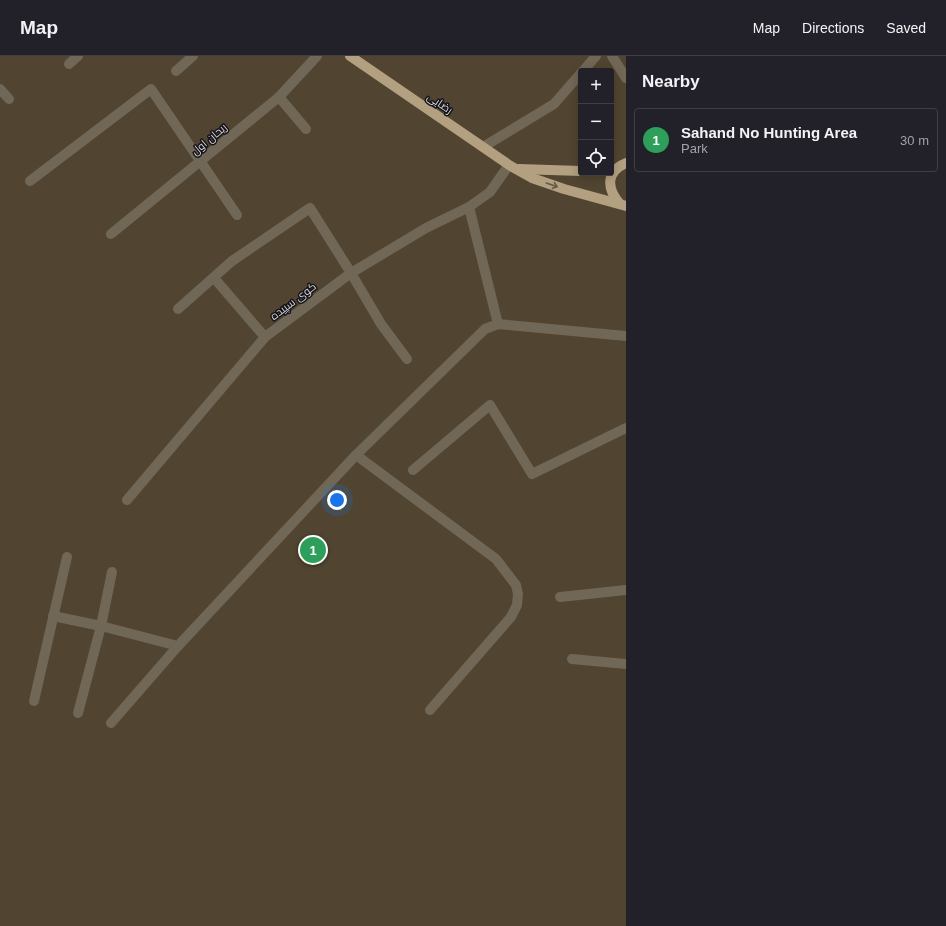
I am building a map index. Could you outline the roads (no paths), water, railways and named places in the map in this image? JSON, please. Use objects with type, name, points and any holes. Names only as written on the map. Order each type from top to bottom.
[{"type":"main road","name":"رضایی","points":[[350,56],[483,147],[532,178],[564,189],[623,205]]},
{"type":"main road","points":[[614,170],[626,163]]},
{"type":"main road","points":[[513,167],[578,171]]},
{"type":"main road","points":[[611,176],[610,189],[614,196],[623,205]]},
{"type":"street","points":[[68,64],[78,56]]},
{"type":"street","points":[[176,71],[193,56]]},
{"type":"street","name":"ریحان اول","points":[[111,234],[279,97],[317,56]]},
{"type":"street","points":[[586,68],[596,56]]},
{"type":"street","points":[[612,56],[626,78]]},
{"type":"street","points":[[483,147],[554,104],[578,77]]},
{"type":"street","points":[[0,88],[9,99]]},
{"type":"street","points":[[30,181],[151,89],[237,215]]},
{"type":"street","points":[[279,97],[306,128]]},
{"type":"street","name":"کوی سپیده","points":[[127,500],[265,337],[351,273],[426,228],[469,207],[490,192],[513,167]]},
{"type":"street","points":[[469,207],[498,324]]},
{"type":"street","points":[[178,309],[232,261],[310,208],[381,324],[407,359]]},
{"type":"street","points":[[214,278],[265,337]]},
{"type":"street","points":[[111,723],[178,646],[356,455],[486,329],[498,324],[626,336]]},
{"type":"street","points":[[413,470],[490,405],[532,474],[626,428]]},
{"type":"street","points":[[356,455],[496,559],[516,585],[518,594],[517,605],[510,617],[430,710]]},
{"type":"street","points":[[34,702],[67,557]]},
{"type":"street","points":[[78,713],[112,572]]},
{"type":"street","points":[[560,597],[626,590]]},
{"type":"street","points":[[54,616],[178,646]]},
{"type":"street","points":[[572,659],[626,664]]},
{"type":"place","name":"Sahand No Hunting Area","points":[[313,550]]}]
